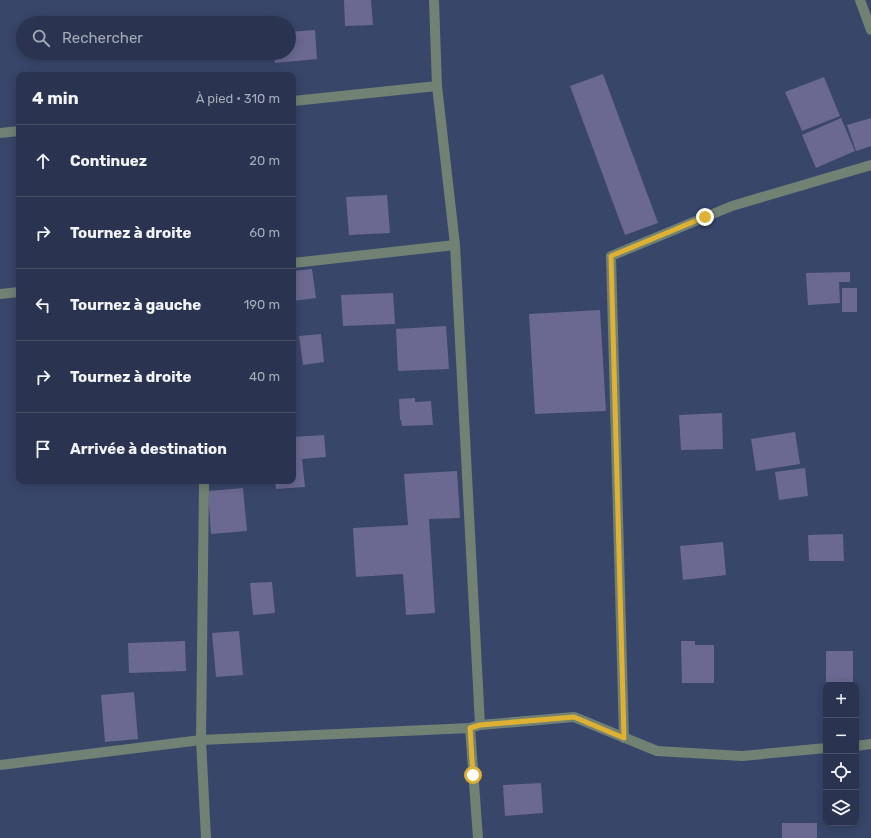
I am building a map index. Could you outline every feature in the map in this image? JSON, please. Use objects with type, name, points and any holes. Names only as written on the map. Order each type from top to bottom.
[{"type":"street","points":[[434,0],[437,86],[455,245],[480,725]]},
{"type":"street","points":[[860,0],[871,30]]},
{"type":"street","points":[[296,101],[437,86]]},
{"type":"street","points":[[0,133],[16,131]]},
{"type":"street","points":[[624,738],[611,256],[732,206],[871,165]]},
{"type":"street","points":[[296,263],[455,245]]},
{"type":"street","points":[[0,294],[16,292]]},
{"type":"street","points":[[204,484],[201,740],[206,838]]},
{"type":"street","points":[[0,765],[201,740],[470,728],[480,725],[574,717],[657,751],[742,756],[823,748]]},
{"type":"street","points":[[470,728],[478,838]]},
{"type":"street","points":[[859,746],[871,744]]},
{"type":"building","points":[[344,0],[371,0],[373,25],[345,26]]},
{"type":"building","points":[[315,30],[317,59],[275,63],[275,60],[296,60],[296,31]]},
{"type":"building","points":[[603,74],[658,223],[625,235],[570,86]]},
{"type":"building","points":[[824,77],[840,116],[802,131],[785,92]]},
{"type":"building","points":[[841,118],[855,151],[816,168],[802,135]]},
{"type":"building","points":[[871,118],[871,146],[856,151],[847,125]]},
{"type":"building","points":[[387,195],[390,233],[349,235],[346,197]]},
{"type":"building","points":[[312,269],[316,298],[296,301],[296,271]]},
{"type":"building","points":[[850,272],[850,282],[839,282],[840,303],[808,305],[806,273]]},
{"type":"building","points":[[842,288],[857,288],[857,312],[842,312]]},
{"type":"building","points":[[393,293],[395,324],[343,326],[341,295]]},
{"type":"building","points":[[600,310],[606,411],[535,414],[529,314]]},
{"type":"building","points":[[446,326],[449,369],[398,371],[396,329]]},
{"type":"building","points":[[321,334],[324,362],[303,365],[299,336]]},
{"type":"building","points":[[415,398],[415,402],[431,401],[433,425],[402,426],[400,420],[399,399]]},
{"type":"building","points":[[722,413],[723,449],[681,450],[679,415]]},
{"type":"building","points":[[795,432],[800,464],[756,471],[751,439]]},
{"type":"building","points":[[324,435],[326,457],[302,459],[305,487],[276,489],[275,484],[296,484],[296,437]]},
{"type":"building","points":[[805,468],[808,496],[779,500],[775,472]]},
{"type":"building","points":[[457,471],[460,518],[429,519],[435,613],[406,615],[403,574],[356,577],[353,528],[408,525],[404,474]]},
{"type":"building","points":[[243,488],[247,531],[211,534],[208,491]]},
{"type":"building","points":[[843,534],[844,561],[809,561],[808,535]]},
{"type":"building","points":[[723,542],[726,575],[683,580],[680,546]]},
{"type":"building","points":[[272,582],[275,613],[253,615],[250,583]]},
{"type":"building","points":[[239,631],[243,675],[216,677],[212,633]]},
{"type":"building","points":[[185,641],[186,671],[129,673],[128,643]]},
{"type":"building","points":[[681,641],[695,641],[695,645],[714,645],[714,683],[682,683]]},
{"type":"building","points":[[826,651],[853,651],[853,682],[826,682]]},
{"type":"building","points":[[134,692],[138,739],[105,742],[101,695]]},
{"type":"building","points":[[541,783],[543,813],[505,816],[503,785]]},
{"type":"building","points":[[782,823],[817,823],[817,838],[782,838]]},
{"type":"route","points":[[473,775],[470,728],[480,725],[574,717],[624,738],[611,256],[705,217]]}]
